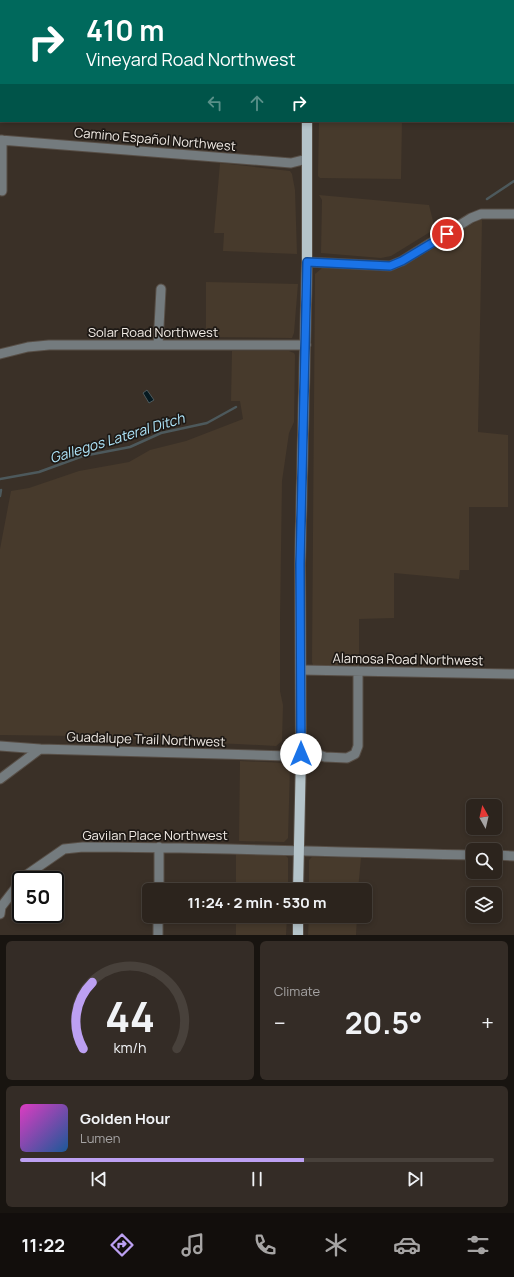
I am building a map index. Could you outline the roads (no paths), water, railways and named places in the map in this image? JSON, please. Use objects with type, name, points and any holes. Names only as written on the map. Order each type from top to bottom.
[{"type":"main road","points":[[298,883],[301,754],[300,564],[306,345],[307,122]]},
{"type":"main road","points":[[298,923],[298,935]]},
{"type":"street","name":"Camino Español Northwest","points":[[2,191],[1,140],[291,163],[307,159]]},
{"type":"street","points":[[307,262],[390,266],[402,261],[471,218],[481,214],[514,214]]},
{"type":"street","points":[[158,345],[161,289]]},
{"type":"street","name":"Solar Road Northwest","points":[[0,354],[28,347],[49,345],[306,345]]},
{"type":"street","name":"Alamosa Road Northwest","points":[[301,670],[514,674]]},
{"type":"street","name":"Guadalupe Trail Northwest","points":[[0,746],[40,749],[287,756],[310,752],[325,757],[347,758],[355,754],[358,746],[358,671]]},
{"type":"street","points":[[0,779],[40,749]]},
{"type":"street","name":"Gavilan Place Northwest","points":[[33,871],[64,849],[83,846],[466,855]]},
{"type":"street","points":[[158,883],[159,847]]},
{"type":"street","points":[[502,855],[514,856]]},
{"type":"street","name":"Gavilan Place Northwest","points":[[0,914],[1,907],[12,892]]},
{"type":"street","points":[[158,923],[158,935]]},
{"type":"water","points":[[147,390],[154,400],[149,403],[143,393]]},
{"type":"waterway","points":[[487,199],[514,181]]},
{"type":"waterway","name":"Gallegos Lateral Ditch","points":[[0,479],[39,472],[83,456],[130,447],[161,433],[207,423],[236,407]]},
{"type":"waterway","points":[[0,496],[1,490]]}]
